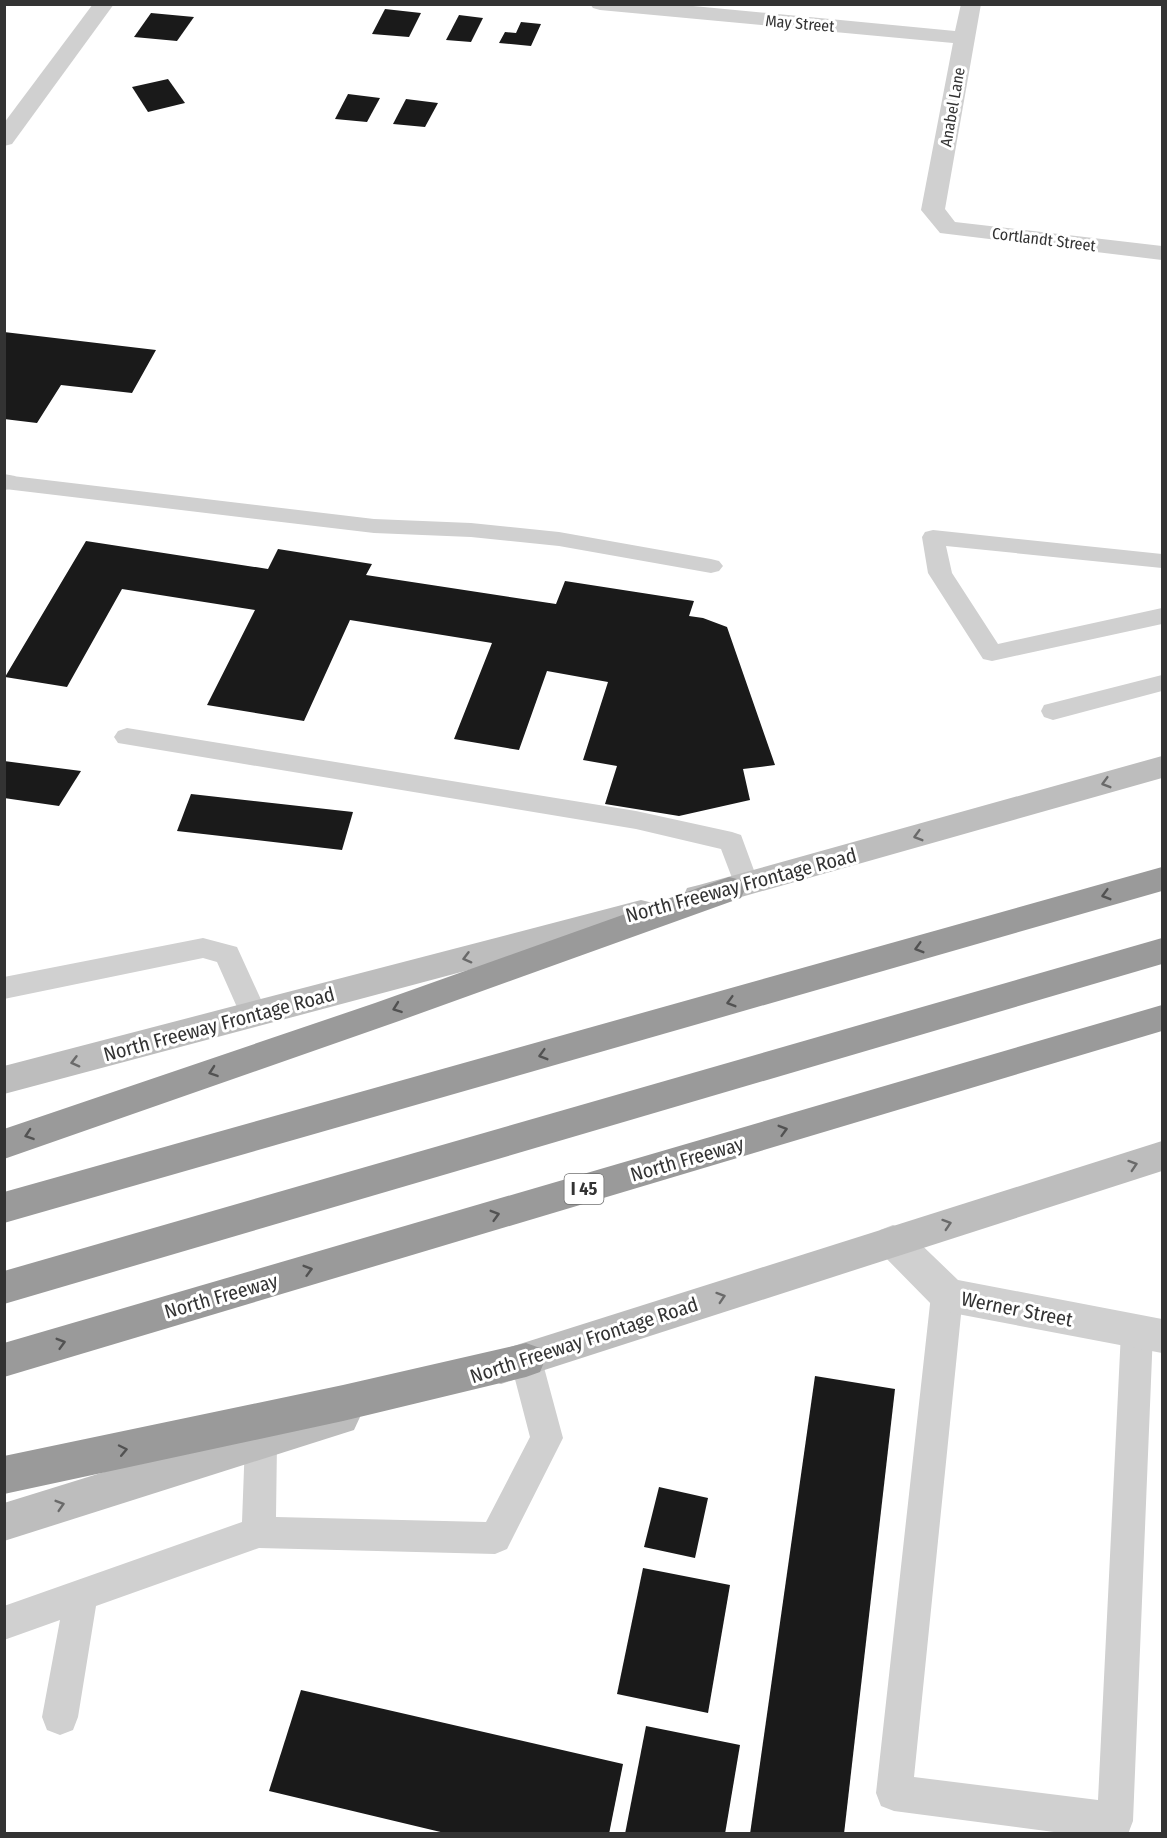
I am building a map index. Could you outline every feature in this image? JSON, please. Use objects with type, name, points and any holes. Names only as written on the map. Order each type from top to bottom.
[{"type":"highway","points":[[4,1208],[1162,879]]},
{"type":"highway","points":[[4,1144],[387,1012],[737,887]]},
{"type":"highway","points":[[4,1288],[1162,951]]},
{"type":"highway","name":"North Freeway","points":[[4,1360],[1162,1018]]},
{"type":"highway","points":[[4,1475],[344,1403],[526,1360]]},
{"type":"main road","name":"North Freeway Frontage Road","points":[[4,1080],[737,887],[1162,767]]},
{"type":"main road","name":"North Freeway Frontage Road","points":[[4,1522],[526,1360],[1162,1156]]},
{"type":"street","points":[[7,131],[104,4]]},
{"type":"street","name":"May Street","points":[[600,4],[964,38]]},
{"type":"street","name":"Anabel Lane","points":[[933,210],[971,4]]},
{"type":"street","name":"Cortlandt Street","points":[[933,210],[948,228],[1162,252]]},
{"type":"street","name":"Werner Street","points":[[893,1241],[946,1295],[1150,1334]]},
{"type":"lane","points":[[5,482],[374,526],[471,530],[559,539],[711,566]]},
{"type":"lane","points":[[1162,561],[933,537],[940,573],[992,653],[1162,616]]},
{"type":"lane","points":[[1053,711],[1162,683]]},
{"type":"lane","points":[[127,737],[636,820],[721,839],[732,842],[737,887]]},
{"type":"lane","points":[[4,988],[202,948],[227,954],[254,1015]]},
{"type":"lane","points":[[946,1295],[894,1793],[1115,1821],[1136,1385],[1150,1334]]},
{"type":"lane","points":[[4,1623],[259,1532],[495,1538],[547,1438],[526,1360]]},
{"type":"lane","points":[[259,1532],[261,1442]]},
{"type":"lane","points":[[60,1717],[81,1596]]},
{"type":"building","points":[[385,9],[421,13],[409,37],[372,34]]},
{"type":"building","points":[[151,13],[194,17],[177,41],[134,37]]},
{"type":"building","points":[[459,15],[483,18],[471,42],[446,40]]},
{"type":"building","points":[[521,22],[541,24],[531,46],[499,43],[505,32],[516,33]]},
{"type":"building","points":[[168,79],[185,103],[148,112],[132,87]]},
{"type":"building","points":[[348,94],[380,98],[367,122],[335,119]]},
{"type":"building","points":[[406,99],[438,103],[425,127],[393,124]]},
{"type":"building","points":[[4,332],[156,350],[132,393],[61,385],[37,423],[4,419]]},
{"type":"building","points":[[86,541],[268,569],[278,549],[372,564],[366,575],[556,604],[565,581],[694,601],[689,616],[703,618],[727,627],[775,765],[743,769],[750,800],[679,816],[605,804],[617,766],[583,760],[608,682],[547,671],[519,750],[454,739],[492,643],[350,620],[304,721],[207,705],[255,610],[122,589],[67,687],[5,677]]},
{"type":"building","points":[[4,761],[81,771],[59,806],[4,798]]},
{"type":"building","points":[[191,794],[353,812],[342,850],[177,831]]},
{"type":"building","points":[[815,1376],[895,1389],[844,1834],[750,1834]]},
{"type":"building","points":[[659,1487],[708,1498],[695,1558],[644,1547]]},
{"type":"building","points":[[643,1568],[730,1585],[708,1713],[617,1694]]},
{"type":"building","points":[[301,1690],[623,1764],[609,1834],[449,1834],[269,1791]]},
{"type":"building","points":[[646,1726],[740,1745],[725,1834],[625,1834]]}]
